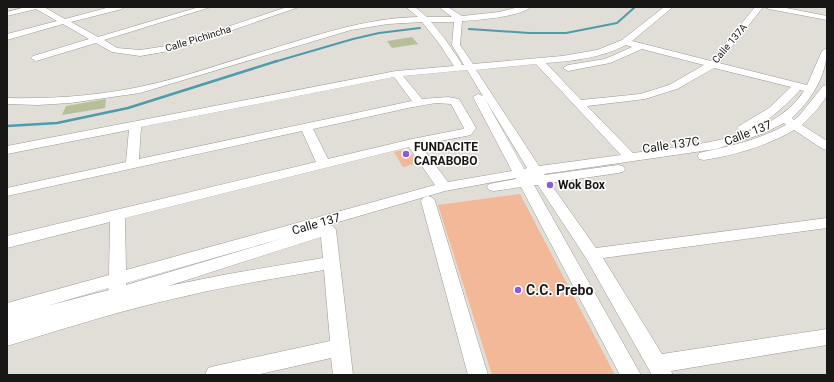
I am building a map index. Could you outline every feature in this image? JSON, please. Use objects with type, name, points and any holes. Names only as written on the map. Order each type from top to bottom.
[{"type":"street","points":[[7,14],[36,7]]},
{"type":"street","name":"Calle Pichincha","points":[[36,7],[115,50],[140,53],[175,47],[295,7]]},
{"type":"street","points":[[7,37],[119,7]]},
{"type":"street","points":[[36,58],[207,7]]},
{"type":"street","points":[[410,7],[440,36],[464,67],[592,254],[660,369],[827,337]]},
{"type":"street","points":[[7,97],[38,102],[70,100],[140,90],[187,77],[326,32],[375,23],[423,18],[450,12],[473,15],[499,12],[515,7]]},
{"type":"street","points":[[450,12],[488,17],[527,7]]},
{"type":"street","points":[[7,150],[396,74],[562,59],[598,53],[611,49],[625,42],[669,7]]},
{"type":"street","name":"Calle 137A","points":[[580,103],[641,97],[674,86],[713,64],[759,7]]},
{"type":"street","points":[[770,7],[827,18]]},
{"type":"street","points":[[806,7],[827,11]]},
{"type":"street","points":[[450,12],[456,34],[456,45],[464,67],[480,100],[631,375]]},
{"type":"street","points":[[625,42],[804,88]]},
{"type":"street","points":[[546,70],[607,61],[641,46]]},
{"type":"street","name":"Calle 137","points":[[539,176],[627,155],[716,145],[790,122],[802,102],[804,88],[827,53]]},
{"type":"street","points":[[538,61],[580,103],[627,155]]},
{"type":"street","points":[[396,74],[420,103]]},
{"type":"street","name":"Calle 137C","points":[[627,155],[686,145],[722,136],[755,123],[804,88]]},
{"type":"street","points":[[7,324],[117,287],[475,189],[523,178],[727,153],[763,140],[790,122],[827,89]]},
{"type":"street","points":[[7,192],[420,103],[449,99],[455,101],[470,128],[462,133],[412,143],[7,242]]},
{"type":"street","points":[[790,122],[827,146]]},
{"type":"street","points":[[132,164],[135,125]]},
{"type":"street","points":[[306,127],[324,165]]},
{"type":"street","points":[[412,143],[444,187]]},
{"type":"street","name":"Calle 137","points":[[7,310],[117,287],[444,187],[523,178]]},
{"type":"street","points":[[428,201],[478,375]]},
{"type":"street","points":[[117,287],[118,215]]},
{"type":"street","points":[[592,254],[827,223]]},
{"type":"street","points":[[328,230],[343,375]]},
{"type":"street","points":[[7,338],[59,322],[168,293],[268,273],[331,263]]},
{"type":"street","points":[[215,375],[340,347]]},
{"type":"green space","points":[[412,37],[418,44],[392,48],[387,41]]},
{"type":"green space","points":[[106,99],[105,108],[62,115],[66,106]]},
{"type":"building","name":"FUNDACITE CARABOBO","points":[[408,149],[418,163],[403,167],[394,152]]},
{"type":"building","name":"C.C. Prebo","points":[[520,194],[615,375],[492,375],[438,205]]},
{"type":"waterway","points":[[469,29],[529,33],[566,33],[617,23],[635,7]]},
{"type":"waterway","points":[[274,62],[353,39],[379,33],[420,28]]},
{"type":"waterway","points":[[7,126],[57,123],[128,108],[277,61]]},
{"type":"place","name":"FUNDACITE CARABOBO","points":[[406,154]]},
{"type":"place","name":"Wok Box","points":[[550,185]]},
{"type":"place","name":"C.C. Prebo","points":[[518,290]]}]
